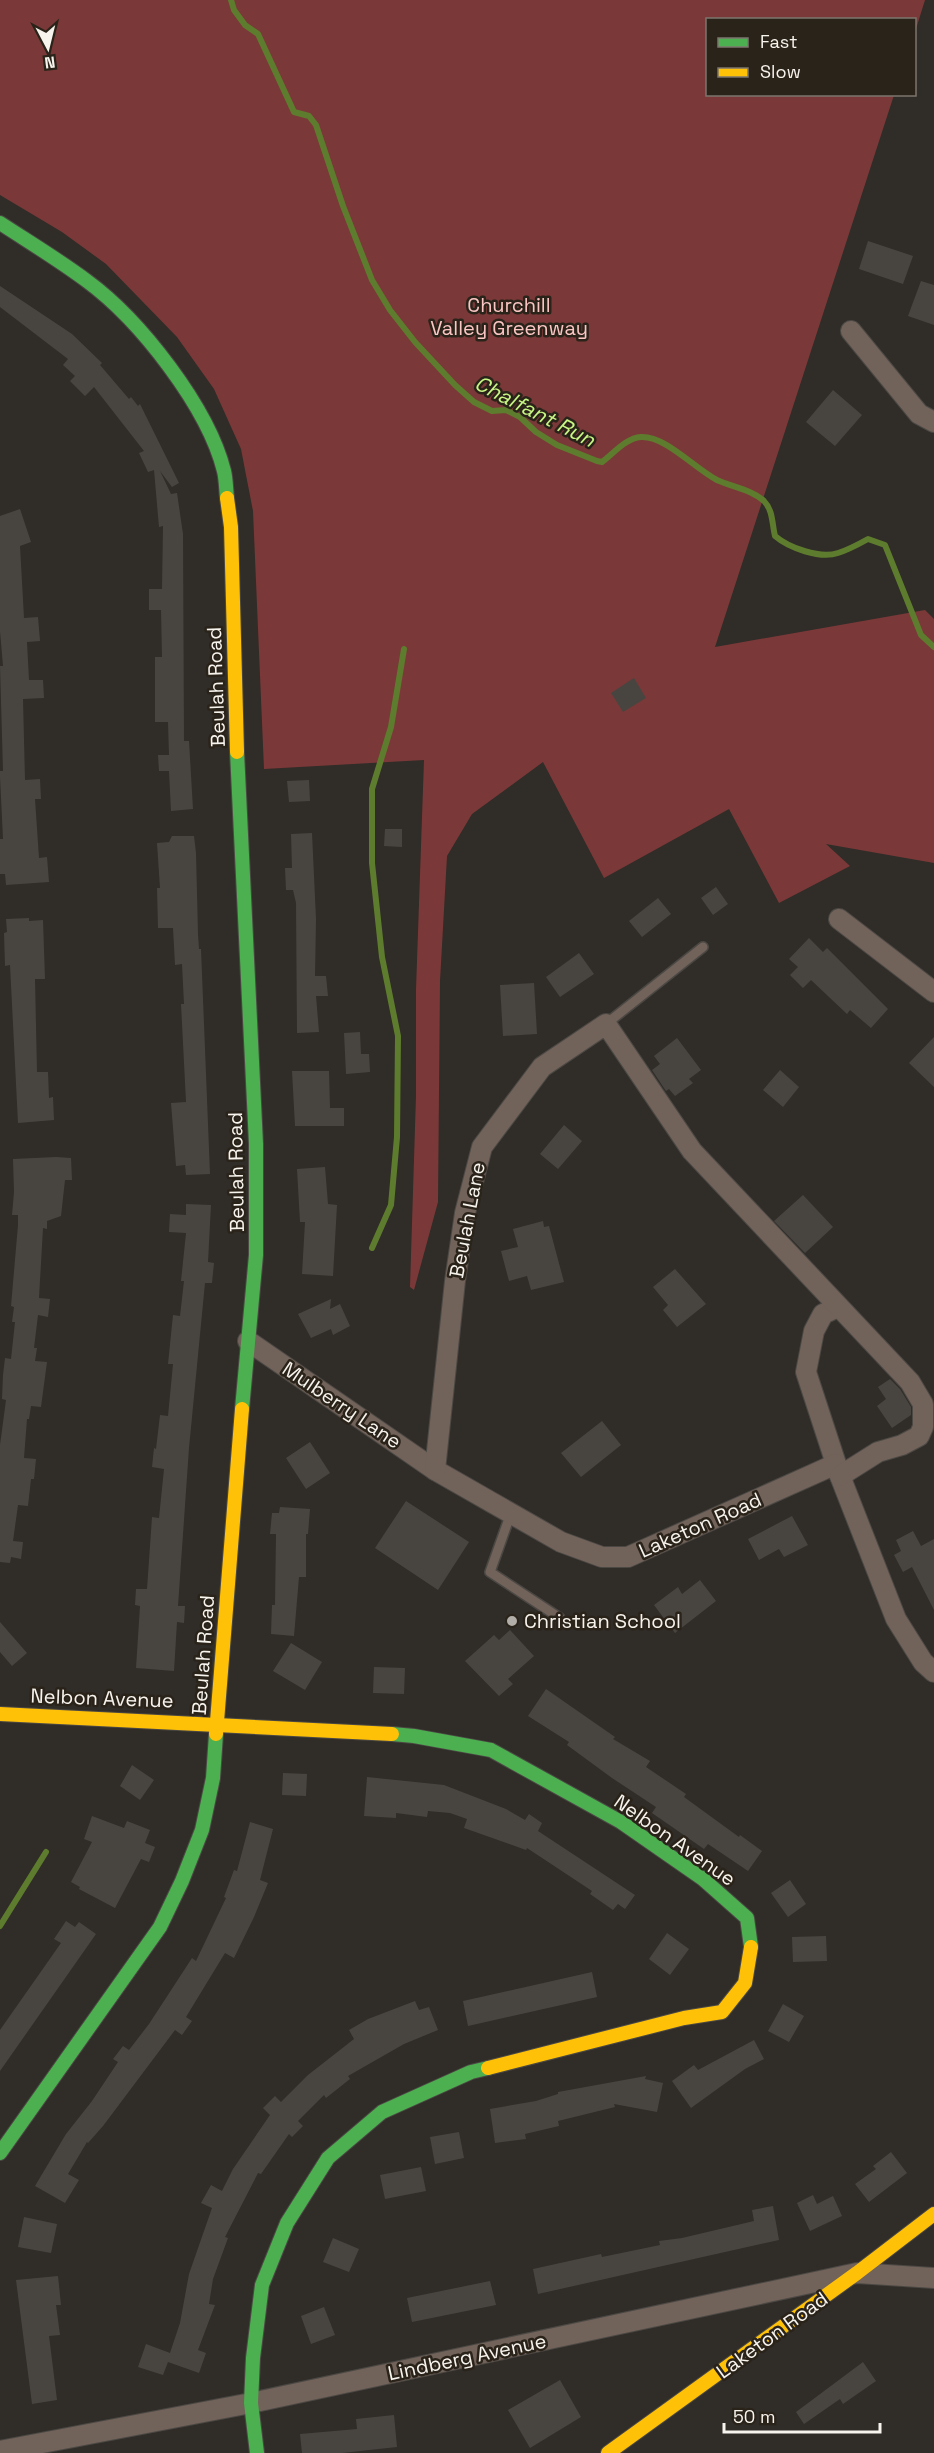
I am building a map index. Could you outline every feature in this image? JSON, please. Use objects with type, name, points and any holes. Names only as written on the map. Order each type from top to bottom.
[{"type":"main road","name":"Beulah Road","points":[[0,223],[89,282],[138,328],[188,392],[209,431],[224,471],[231,527],[236,732],[256,1144],[256,1255],[213,1779],[202,1830],[182,1881],[160,1927],[0,2153]]},
{"type":"main road","name":"Nelbon Avenue","points":[[0,1714],[218,1723],[414,1736],[491,1750],[621,1822],[703,1879],[747,1918],[751,1946],[745,1983],[722,2012],[684,2018],[471,2072],[382,2112],[328,2158],[287,2223],[262,2285],[253,2358],[251,2403],[258,2453]]},
{"type":"main road","name":"Laketon Road","points":[[608,2453],[857,2273],[934,2214]]},
{"type":"street","points":[[851,331],[920,414],[934,422]]},
{"type":"street","points":[[839,919],[934,992]]},
{"type":"street","points":[[606,1024],[692,1151],[838,1307],[823,1314],[814,1330],[806,1372],[838,1470],[896,1619],[923,1662],[934,1672]]},
{"type":"street","name":"Beulah Lane","points":[[435,1470],[455,1281],[465,1213],[482,1147],[542,1068],[606,1024]]},
{"type":"street","name":"Laketon Road","points":[[435,1470],[561,1542],[602,1557],[627,1557],[878,1452],[902,1445],[919,1436],[923,1404],[910,1382],[838,1307]]},
{"type":"street","name":"Mulberry Lane","points":[[248,1341],[435,1470]]},
{"type":"street","name":"Lindberg Avenue","points":[[0,2451],[251,2403],[857,2273],[934,2278]]},
{"type":"lane","points":[[606,1024],[703,947]]},
{"type":"lane","points":[[511,1513],[490,1572],[560,1617]]},
{"type":"green space","name":"Churchill Valley Greenway","points":[[0,0],[925,0],[916,29],[916,18],[706,18],[706,96],[894,96],[715,647],[925,610],[934,619],[934,863],[826,844],[850,866],[779,903],[729,809],[604,878],[543,762],[472,814],[447,856],[440,981],[438,1202],[414,1290],[410,1287],[416,1096],[416,990],[424,760],[264,769],[253,511],[241,449],[214,389],[177,337],[106,264],[62,232],[0,195]]},
{"type":"building","points":[[868,241],[913,256],[903,284],[859,269]]},
{"type":"building","points":[[921,281],[934,285],[934,325],[908,316]]},
{"type":"building","points":[[0,286],[72,334],[102,363],[100,365],[129,399],[131,397],[138,406],[140,404],[179,483],[172,487],[160,471],[171,494],[177,493],[183,534],[184,741],[189,741],[193,809],[171,811],[169,771],[159,771],[158,755],[169,755],[168,722],[155,722],[155,657],[162,657],[161,610],[149,610],[149,589],[162,589],[163,526],[159,527],[154,470],[148,472],[139,453],[144,451],[94,387],[85,396],[70,381],[75,376],[63,365],[68,359],[0,307]]},
{"type":"building","points":[[833,390],[862,415],[835,446],[806,422]]},
{"type":"building","points":[[20,509],[31,542],[20,546],[24,618],[38,617],[40,641],[27,642],[29,680],[43,680],[44,698],[23,699],[25,780],[40,779],[41,799],[35,799],[39,858],[47,857],[49,882],[6,885],[5,874],[0,874],[0,839],[3,839],[0,771],[3,771],[0,666],[3,666],[0,631],[0,516]]},
{"type":"building","points":[[634,678],[646,698],[623,712],[611,693]]},
{"type":"building","points":[[309,780],[310,801],[289,802],[287,781]]},
{"type":"building","points":[[385,829],[402,829],[402,847],[384,846]]},
{"type":"building","points":[[312,833],[316,919],[315,976],[326,976],[328,996],[316,996],[319,1032],[297,1033],[296,903],[293,890],[286,890],[285,868],[292,868],[291,834]]},
{"type":"building","points":[[172,836],[194,836],[196,853],[210,1174],[186,1175],[185,1165],[176,1166],[171,1103],[186,1102],[181,1004],[184,1004],[182,964],[175,965],[173,928],[158,928],[157,888],[160,888],[157,843],[169,842]]},
{"type":"building","points":[[716,887],[728,904],[713,915],[701,898]]},
{"type":"building","points":[[658,898],[671,914],[642,937],[629,921]]},
{"type":"building","points":[[29,918],[29,921],[43,920],[45,979],[35,979],[37,1072],[48,1072],[49,1098],[53,1097],[54,1120],[18,1123],[10,965],[5,966],[4,933],[7,932],[6,919]]},
{"type":"building","points":[[809,938],[823,952],[827,948],[888,1009],[871,1028],[850,1010],[847,1014],[811,980],[803,988],[790,975],[798,967],[789,959]]},
{"type":"building","points":[[579,953],[594,974],[560,997],[546,977]]},
{"type":"building","points":[[534,983],[537,1034],[503,1036],[500,985]]},
{"type":"building","points":[[360,1032],[361,1054],[369,1054],[370,1072],[346,1074],[344,1033]]},
{"type":"building","points":[[934,1037],[934,1087],[909,1063]]},
{"type":"building","points":[[677,1038],[701,1070],[689,1079],[693,1083],[675,1096],[669,1089],[666,1091],[652,1070],[660,1064],[654,1056]]},
{"type":"building","points":[[780,1070],[799,1087],[783,1107],[763,1090]]},
{"type":"building","points":[[292,1071],[329,1071],[330,1108],[344,1108],[344,1126],[295,1126]]},
{"type":"building","points":[[564,1125],[582,1141],[558,1169],[540,1154]]},
{"type":"building","points":[[71,1158],[72,1180],[65,1180],[61,1216],[47,1221],[47,1229],[43,1228],[39,1298],[50,1299],[48,1317],[38,1315],[34,1348],[37,1348],[35,1361],[47,1362],[41,1407],[31,1406],[29,1419],[27,1419],[24,1458],[36,1459],[34,1479],[31,1479],[28,1506],[18,1505],[13,1541],[23,1542],[21,1559],[11,1557],[10,1563],[0,1562],[0,1445],[6,1400],[2,1399],[3,1375],[5,1358],[11,1359],[15,1322],[12,1322],[14,1307],[11,1306],[18,1215],[12,1215],[13,1159]]},
{"type":"building","points":[[325,1167],[328,1204],[337,1205],[333,1276],[302,1274],[305,1222],[300,1222],[297,1169]]},
{"type":"building","points":[[803,1195],[833,1227],[805,1253],[774,1221]]},
{"type":"building","points":[[186,1204],[211,1205],[208,1262],[214,1263],[212,1283],[205,1283],[189,1448],[178,1606],[185,1606],[184,1623],[177,1622],[174,1671],[136,1668],[140,1606],[135,1605],[136,1589],[147,1589],[152,1517],[159,1518],[164,1469],[152,1467],[154,1448],[156,1449],[160,1415],[168,1416],[173,1364],[168,1364],[173,1315],[180,1316],[184,1281],[181,1281],[186,1233],[169,1232],[170,1214],[186,1215]]},
{"type":"building","points":[[543,1221],[544,1227],[549,1226],[564,1282],[531,1290],[527,1276],[509,1281],[501,1251],[518,1247],[513,1229]]},
{"type":"building","points":[[675,1269],[706,1304],[677,1327],[663,1310],[668,1305],[653,1287]]},
{"type":"building","points":[[331,1299],[330,1309],[340,1304],[350,1326],[333,1335],[331,1329],[311,1338],[298,1314]]},
{"type":"building","points":[[890,1379],[900,1389],[911,1407],[911,1415],[892,1428],[877,1406],[886,1399],[878,1387]]},
{"type":"building","points":[[602,1421],[621,1445],[581,1477],[561,1453]]},
{"type":"building","points":[[310,1442],[330,1473],[306,1489],[286,1458]]},
{"type":"building","points":[[406,1501],[469,1542],[438,1590],[375,1548]]},
{"type":"building","points":[[280,1507],[310,1509],[308,1534],[306,1534],[306,1577],[299,1577],[294,1636],[271,1634],[272,1605],[275,1605],[276,1534],[270,1534],[272,1513],[279,1513]]},
{"type":"building","points":[[792,1516],[808,1545],[784,1557],[779,1549],[759,1560],[748,1539]]},
{"type":"building","points":[[913,1531],[921,1546],[934,1539],[934,1610],[912,1567],[903,1572],[894,1555],[901,1551],[896,1540]]},
{"type":"building","points":[[700,1580],[716,1601],[675,1633],[654,1605],[678,1587],[682,1594]]},
{"type":"building","points":[[0,1622],[27,1653],[12,1666],[0,1652]]},
{"type":"building","points":[[510,1630],[534,1656],[508,1679],[513,1684],[499,1696],[465,1661],[494,1635],[499,1640]]},
{"type":"building","points":[[291,1643],[322,1662],[305,1690],[273,1671]]},
{"type":"building","points":[[374,1667],[405,1668],[404,1694],[373,1693]]},
{"type":"building","points":[[546,1689],[615,1737],[613,1739],[650,1761],[646,1767],[686,1794],[684,1797],[739,1837],[740,1835],[762,1851],[748,1871],[708,1844],[704,1849],[652,1813],[656,1807],[567,1745],[569,1742],[528,1716]]},
{"type":"building","points":[[132,1765],[154,1780],[140,1800],[120,1786]]},
{"type":"building","points":[[283,1773],[307,1774],[306,1796],[282,1795]]},
{"type":"building","points":[[367,1777],[444,1785],[506,1809],[525,1820],[529,1814],[542,1823],[538,1831],[635,1895],[625,1909],[618,1904],[613,1910],[590,1894],[592,1891],[527,1848],[526,1850],[464,1828],[467,1819],[450,1813],[428,1811],[427,1817],[396,1813],[396,1818],[364,1816]]},
{"type":"building","points":[[92,1816],[124,1828],[127,1821],[150,1830],[145,1843],[155,1847],[149,1862],[141,1859],[115,1908],[79,1889],[80,1887],[71,1882],[92,1842],[84,1839]]},
{"type":"building","points":[[250,1822],[273,1829],[260,1880],[268,1883],[254,1917],[234,1958],[225,1953],[186,2017],[192,2021],[182,2035],[175,2030],[103,2126],[87,2142],[68,2174],[79,2180],[65,2203],[35,2186],[66,2134],[118,2062],[113,2059],[123,2046],[129,2050],[149,2024],[192,1958],[196,1961],[226,1898],[224,1897],[234,1870],[237,1871]]},
{"type":"building","points":[[790,1880],[806,1904],[788,1917],[771,1893]]},
{"type":"building","points":[[66,1921],[75,1927],[79,1922],[96,1934],[0,2071],[0,2030],[61,1943],[54,1939]]},
{"type":"building","points":[[667,1933],[689,1949],[670,1975],[649,1959]]},
{"type":"building","points":[[826,1936],[827,1961],[793,1962],[792,1937]]},
{"type":"building","points":[[592,1972],[597,1997],[468,2026],[463,2001]]},
{"type":"building","points":[[415,2001],[419,2010],[429,2007],[438,2030],[404,2044],[348,2076],[350,2079],[326,2098],[324,2095],[298,2121],[303,2126],[292,2137],[289,2134],[261,2174],[258,2173],[225,2237],[228,2238],[213,2279],[209,2304],[215,2305],[198,2350],[206,2353],[199,2373],[168,2362],[163,2375],[138,2367],[146,2344],[170,2353],[180,2323],[189,2274],[212,2208],[201,2203],[211,2185],[222,2191],[233,2169],[270,2115],[263,2108],[275,2096],[281,2102],[308,2075],[354,2039],[349,2030],[368,2019]]},
{"type":"building","points":[[783,2004],[804,2016],[789,2042],[768,2031]]},
{"type":"building","points":[[754,2040],[764,2059],[745,2069],[691,2108],[672,2081],[694,2065],[698,2070]]},
{"type":"building","points":[[646,2076],[645,2079],[663,2083],[657,2112],[614,2104],[615,2107],[558,2121],[559,2126],[525,2134],[526,2139],[495,2143],[490,2109],[536,2101],[558,2094],[558,2092]]},
{"type":"building","points":[[459,2132],[464,2158],[435,2164],[430,2137]]},
{"type":"building","points":[[891,2152],[907,2173],[869,2202],[855,2184],[876,2169],[873,2166]]},
{"type":"building","points":[[421,2167],[426,2191],[385,2199],[380,2175]]},
{"type":"building","points":[[813,2195],[817,2204],[833,2196],[842,2216],[810,2231],[797,2203]]},
{"type":"building","points":[[773,2206],[779,2240],[538,2294],[533,2269],[601,2254],[602,2257],[660,2245],[659,2241],[682,2238],[754,2221],[752,2210]]},
{"type":"building","points":[[24,2217],[57,2224],[51,2253],[18,2247]]},
{"type":"building","points":[[333,2238],[359,2249],[349,2272],[323,2262]]},
{"type":"building","points":[[58,2276],[61,2305],[56,2305],[60,2335],[49,2336],[57,2400],[32,2404],[16,2280]]},
{"type":"building","points":[[490,2281],[496,2305],[412,2322],[407,2298]]},
{"type":"building","points":[[324,2307],[335,2335],[311,2344],[301,2316]]},
{"type":"building","points":[[863,2362],[876,2381],[843,2404],[840,2399],[804,2424],[796,2412]]},
{"type":"building","points":[[560,2380],[581,2417],[530,2448],[508,2410]]},
{"type":"building","points":[[394,2415],[397,2447],[342,2453],[302,2453],[300,2434],[357,2429],[356,2419]]},
{"type":"waterway","name":"Chalfant Run","points":[[231,0],[234,10],[245,25],[258,34],[294,112],[309,116],[316,125],[343,206],[372,280],[390,310],[415,342],[455,385],[474,402],[492,411],[506,410],[520,417],[536,432],[557,445],[597,461],[602,462],[625,443],[636,438],[650,438],[660,442],[708,475],[759,497],[769,509],[775,536],[796,548],[823,555],[838,553],[868,539],[885,545],[921,635],[934,647]]},
{"type":"waterway","points":[[372,1248],[391,1205],[397,1137],[398,1036],[382,957],[372,863],[372,789],[391,727],[404,649]]},
{"type":"waterway","points":[[0,1926],[46,1852]]},
{"type":"traffic: fast","points":[[0,223],[87,281],[129,318],[149,341],[188,393],[216,446],[224,471],[227,498]]},
{"type":"traffic: fast","points":[[237,752],[256,1144],[256,1255],[242,1409]]},
{"type":"traffic: fast","points":[[0,2153],[160,1927],[182,1881],[202,1830],[213,1778],[216,1734]]},
{"type":"traffic: fast","points":[[392,1734],[491,1750],[621,1822],[703,1879],[747,1918],[751,1947]]},
{"type":"traffic: fast","points":[[257,2453],[251,2403],[253,2358],[262,2285],[287,2223],[328,2158],[382,2112],[471,2072],[488,2068]]},
{"type":"traffic: slow","points":[[227,498],[231,527],[237,752]]},
{"type":"traffic: slow","points":[[216,1734],[242,1409]]},
{"type":"traffic: slow","points":[[0,1714],[392,1734]]},
{"type":"traffic: slow","points":[[488,2068],[684,2018],[722,2012],[745,1983],[751,1947]]},
{"type":"traffic: slow","points":[[608,2453],[857,2273],[934,2214]]},
{"type":"place","name":"Christian School","points":[[512,1621]]}]
